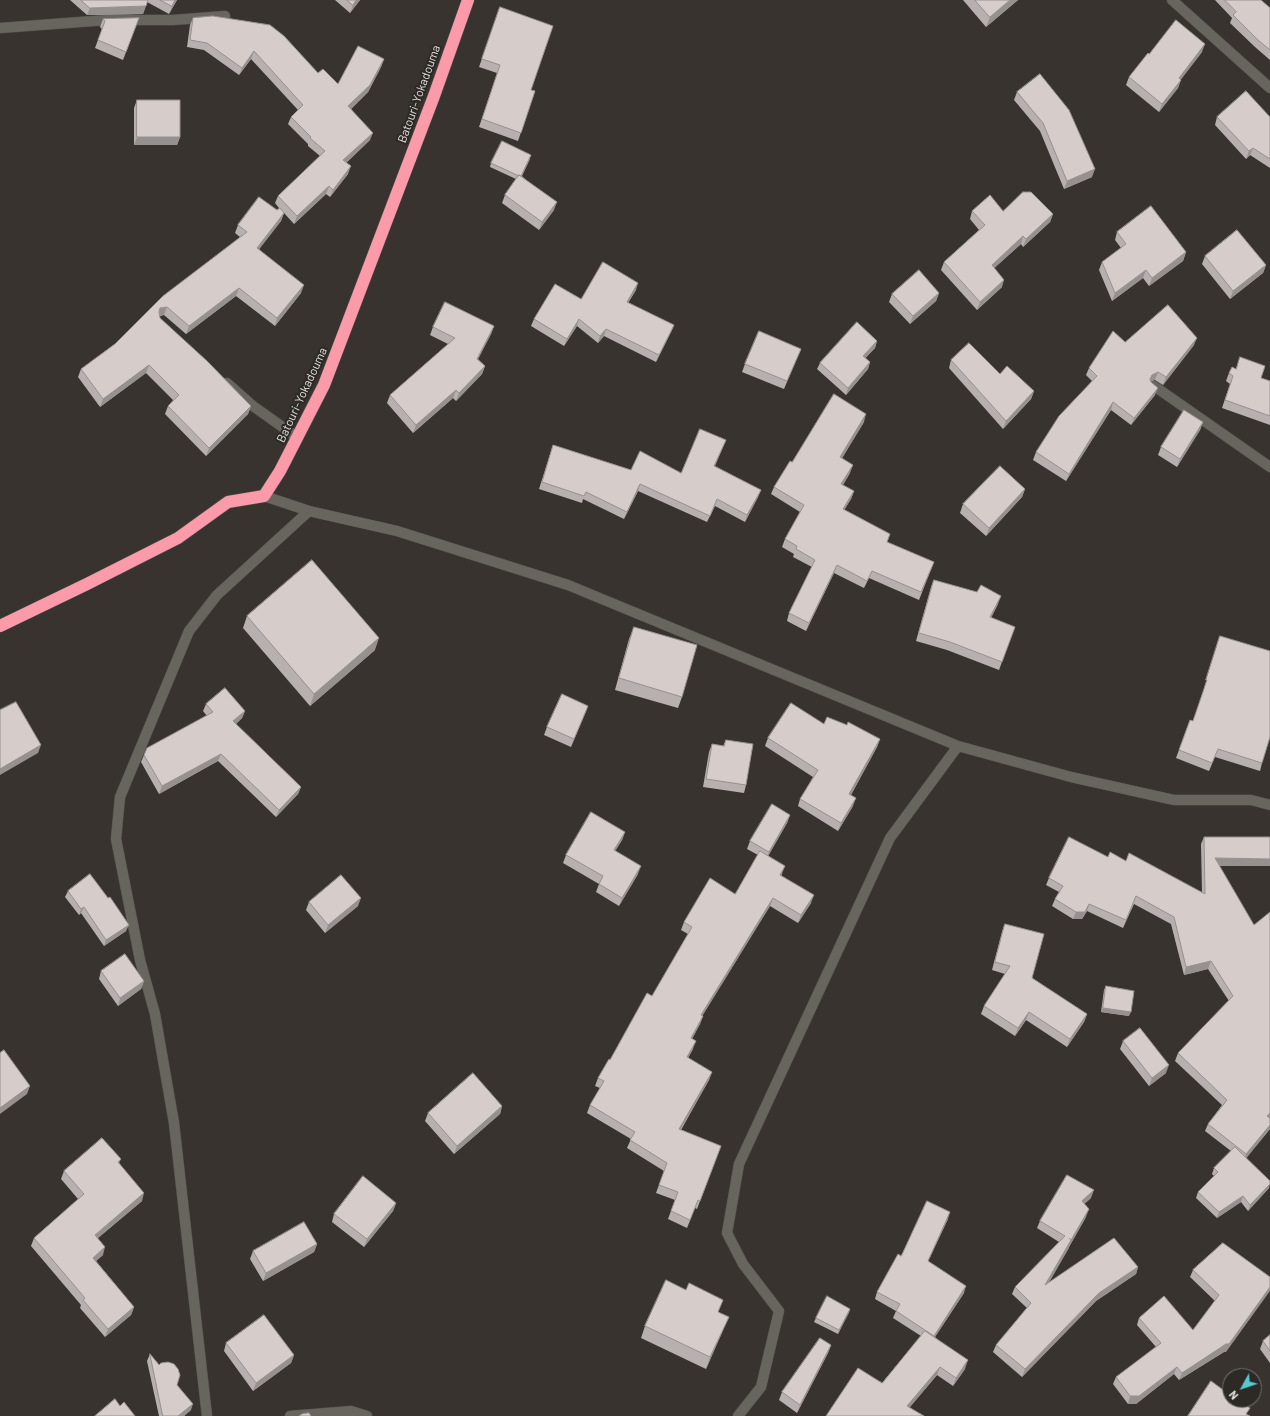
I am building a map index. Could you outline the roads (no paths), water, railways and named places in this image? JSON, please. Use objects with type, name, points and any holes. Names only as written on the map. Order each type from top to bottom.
[{"type":"highway","name":"Batouri-Yokadouma","points":[[264,496],[280,472],[324,385],[434,96],[468,0]]},
{"type":"highway","points":[[0,626],[178,538],[228,502],[264,496]]},
{"type":"street","points":[[1172,0],[1270,88]]},
{"type":"street","points":[[0,28],[107,20],[173,20],[225,16]]},
{"type":"street","points":[[219,375],[253,406],[298,438]]},
{"type":"street","points":[[1154,386],[1270,467]]},
{"type":"street","points":[[264,496],[309,511],[397,531],[568,586],[958,746],[1071,777],[1174,800],[1251,800],[1270,805]]},
{"type":"street","points":[[208,1416],[174,1123],[155,1014],[140,960],[116,839],[120,797],[189,631],[216,595],[309,511]]},
{"type":"street","points":[[738,1416],[761,1387],[779,1311],[743,1264],[727,1233],[739,1164],[890,838],[958,746]]},
{"type":"street","points":[[290,1416],[350,1411],[367,1416]]}]
